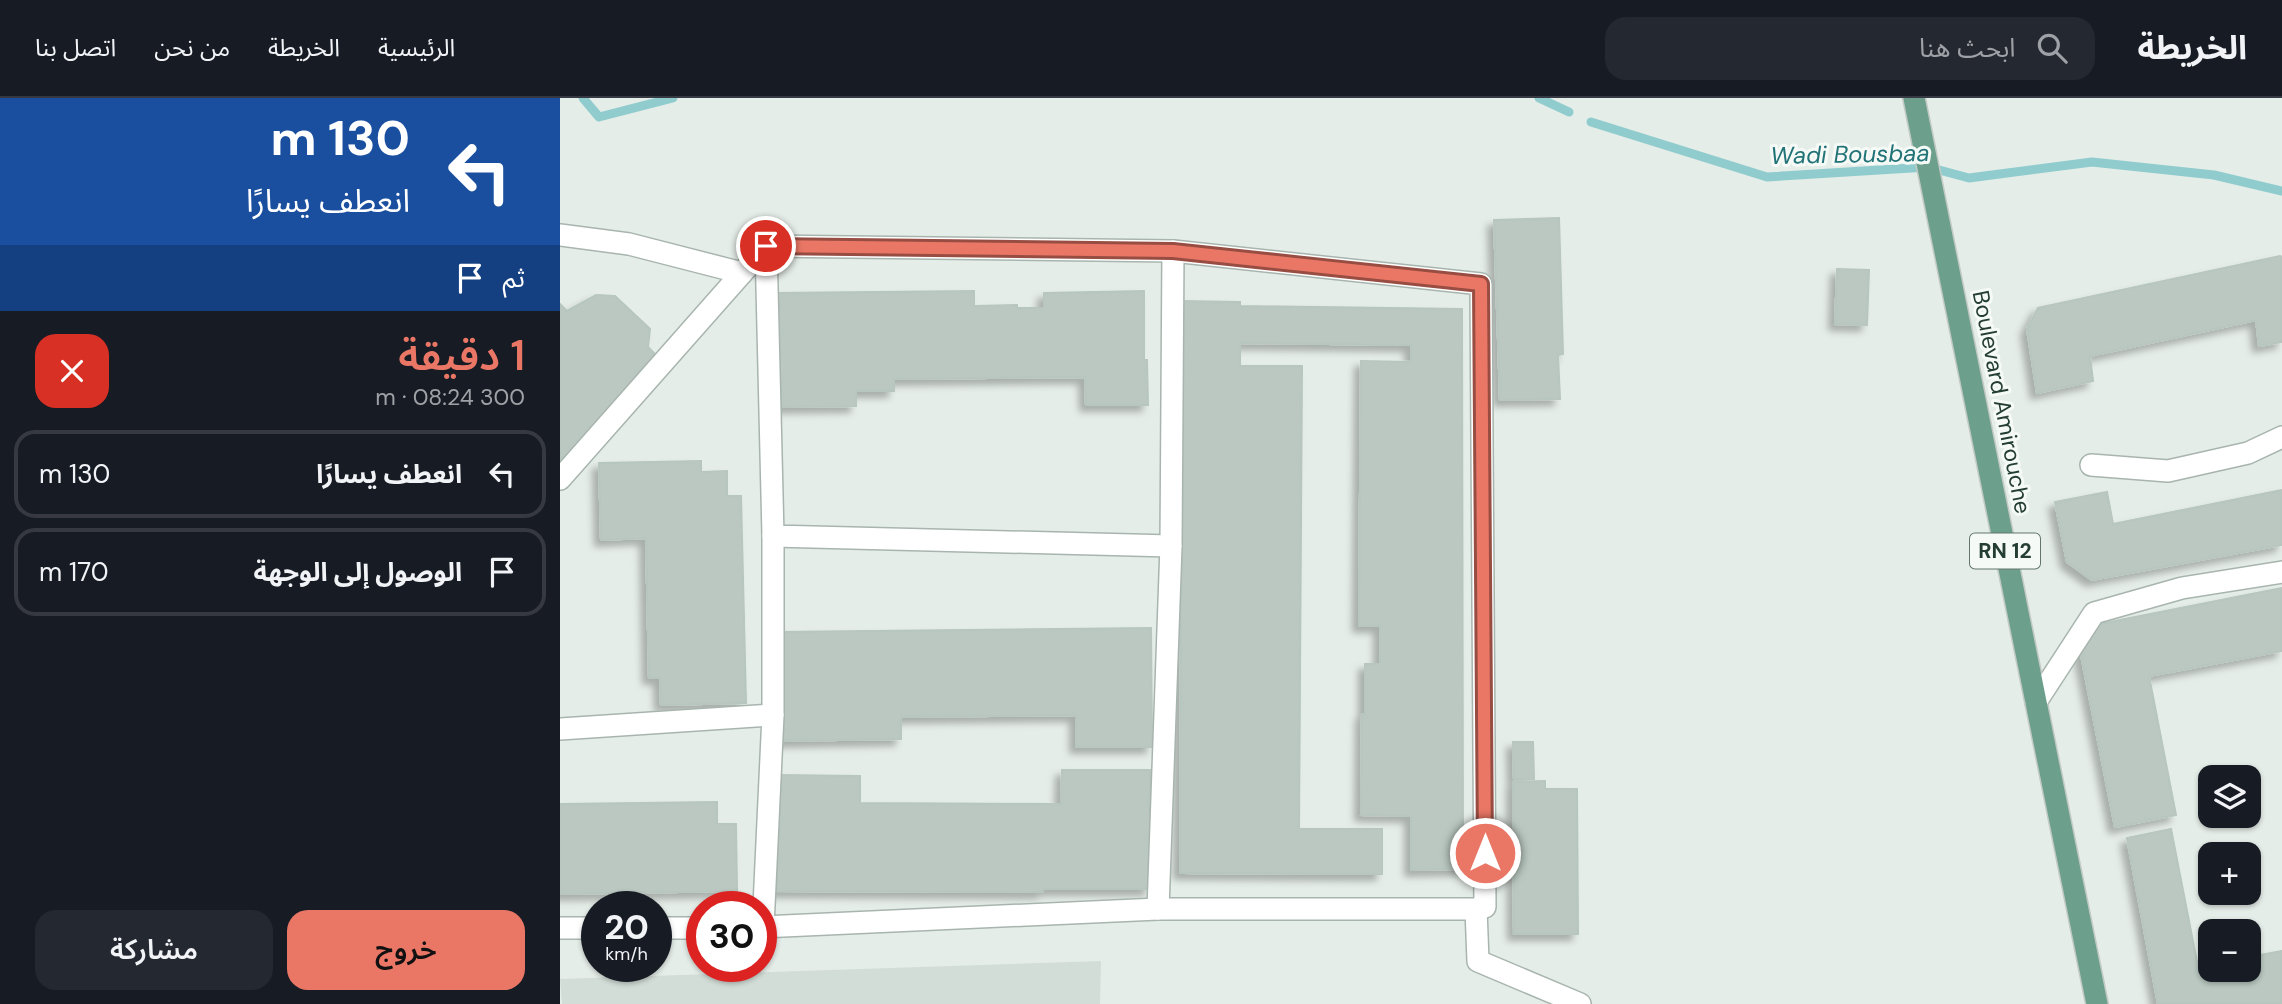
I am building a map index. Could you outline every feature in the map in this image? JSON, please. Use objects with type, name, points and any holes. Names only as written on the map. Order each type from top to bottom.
[{"type":"main road","name":"Boulevard Amirouche","points":[[1914,98],[2097,1004]]},
{"type":"street","points":[[560,235],[629,244],[742,272]]},
{"type":"street","points":[[764,891],[772,715],[773,536],[766,246]]},
{"type":"street","points":[[560,479],[766,246],[1173,251],[1481,284],[1485,907],[1158,909],[777,926]]},
{"type":"street","points":[[1158,909],[1171,546],[1173,251]]},
{"type":"street","points":[[2091,465],[2168,471],[2248,453],[2282,437]]},
{"type":"street","points":[[773,536],[1171,546]]},
{"type":"street","points":[[2036,702],[2094,613],[2182,588],[2282,572]]},
{"type":"street","points":[[560,729],[772,715]]},
{"type":"street","points":[[1476,909],[1478,961],[1580,1004]]},
{"type":"street","points":[[560,928],[581,928]]},
{"type":"shaded area","points":[[1101,961],[1100,1004],[562,1004],[560,979],[581,978],[581,982],[672,982],[672,975],[686,975],[686,982],[777,982],[777,972]]},
{"type":"building","points":[[1559,218],[1563,354],[1558,355],[1560,399],[1500,400],[1494,220]]},
{"type":"building","points":[[2280,256],[2282,342],[2259,346],[2256,320],[2090,356],[2093,381],[2037,393],[2027,329],[2038,308]]},
{"type":"building","points":[[1837,269],[1869,270],[1867,325],[1835,324]]},
{"type":"building","points":[[974,291],[974,306],[1017,305],[1017,308],[1044,308],[1044,293],[1144,291],[1144,360],[1147,360],[1148,405],[1086,405],[1085,377],[894,379],[894,391],[856,391],[856,406],[775,407],[773,293]]},
{"type":"building","points":[[596,295],[615,296],[650,329],[648,347],[662,361],[560,470],[560,304],[567,311]]},
{"type":"building","points":[[1179,301],[1240,302],[1240,306],[1462,309],[1463,869],[1411,870],[1411,816],[1361,815],[1365,664],[1380,664],[1380,626],[1359,626],[1361,361],[1411,362],[1411,345],[1240,343],[1240,366],[1302,366],[1299,829],[1382,829],[1382,874],[1180,873]]},
{"type":"building","points":[[701,461],[701,472],[727,471],[727,496],[741,496],[746,703],[661,705],[660,678],[649,678],[646,538],[601,540],[599,463]]},
{"type":"building","points":[[2282,490],[2282,545],[2092,580],[2067,562],[2055,502],[2107,492],[2113,524]]},
{"type":"building","points":[[2282,588],[2282,651],[2149,676],[2176,815],[2115,827],[2080,650],[2100,624]]},
{"type":"building","points":[[1151,628],[1152,747],[1076,747],[1076,715],[901,717],[901,739],[777,741],[776,632]]},
{"type":"building","points":[[1513,742],[1533,742],[1534,779],[1514,779]]},
{"type":"building","points":[[1062,770],[1150,770],[1150,889],[1043,889],[1043,892],[777,891],[777,775],[860,776],[860,803],[1061,804]]},
{"type":"building","points":[[1545,781],[1545,789],[1577,789],[1578,934],[1514,934],[1513,782]]},
{"type":"building","points":[[717,802],[717,824],[736,824],[737,891],[581,891],[581,894],[560,894],[560,804]]},
{"type":"building","points":[[2171,829],[2198,967],[2198,982],[2261,982],[2261,955],[2282,951],[2282,1004],[2158,1004],[2127,838]]},
{"type":"waterway","name":"Wadi Bousbaa","points":[[583,98],[599,117],[673,98]]},
{"type":"waterway","name":"Wadi Bousbaa","points":[[1539,98],[1569,112]]},
{"type":"waterway","name":"Wadi Bousbaa","points":[[1591,122],[1767,177],[1928,167],[1969,178],[2092,162],[2214,175],[2282,191]]},
{"type":"route","points":[[766,246],[1173,251],[1481,284],[1485,853]]}]
